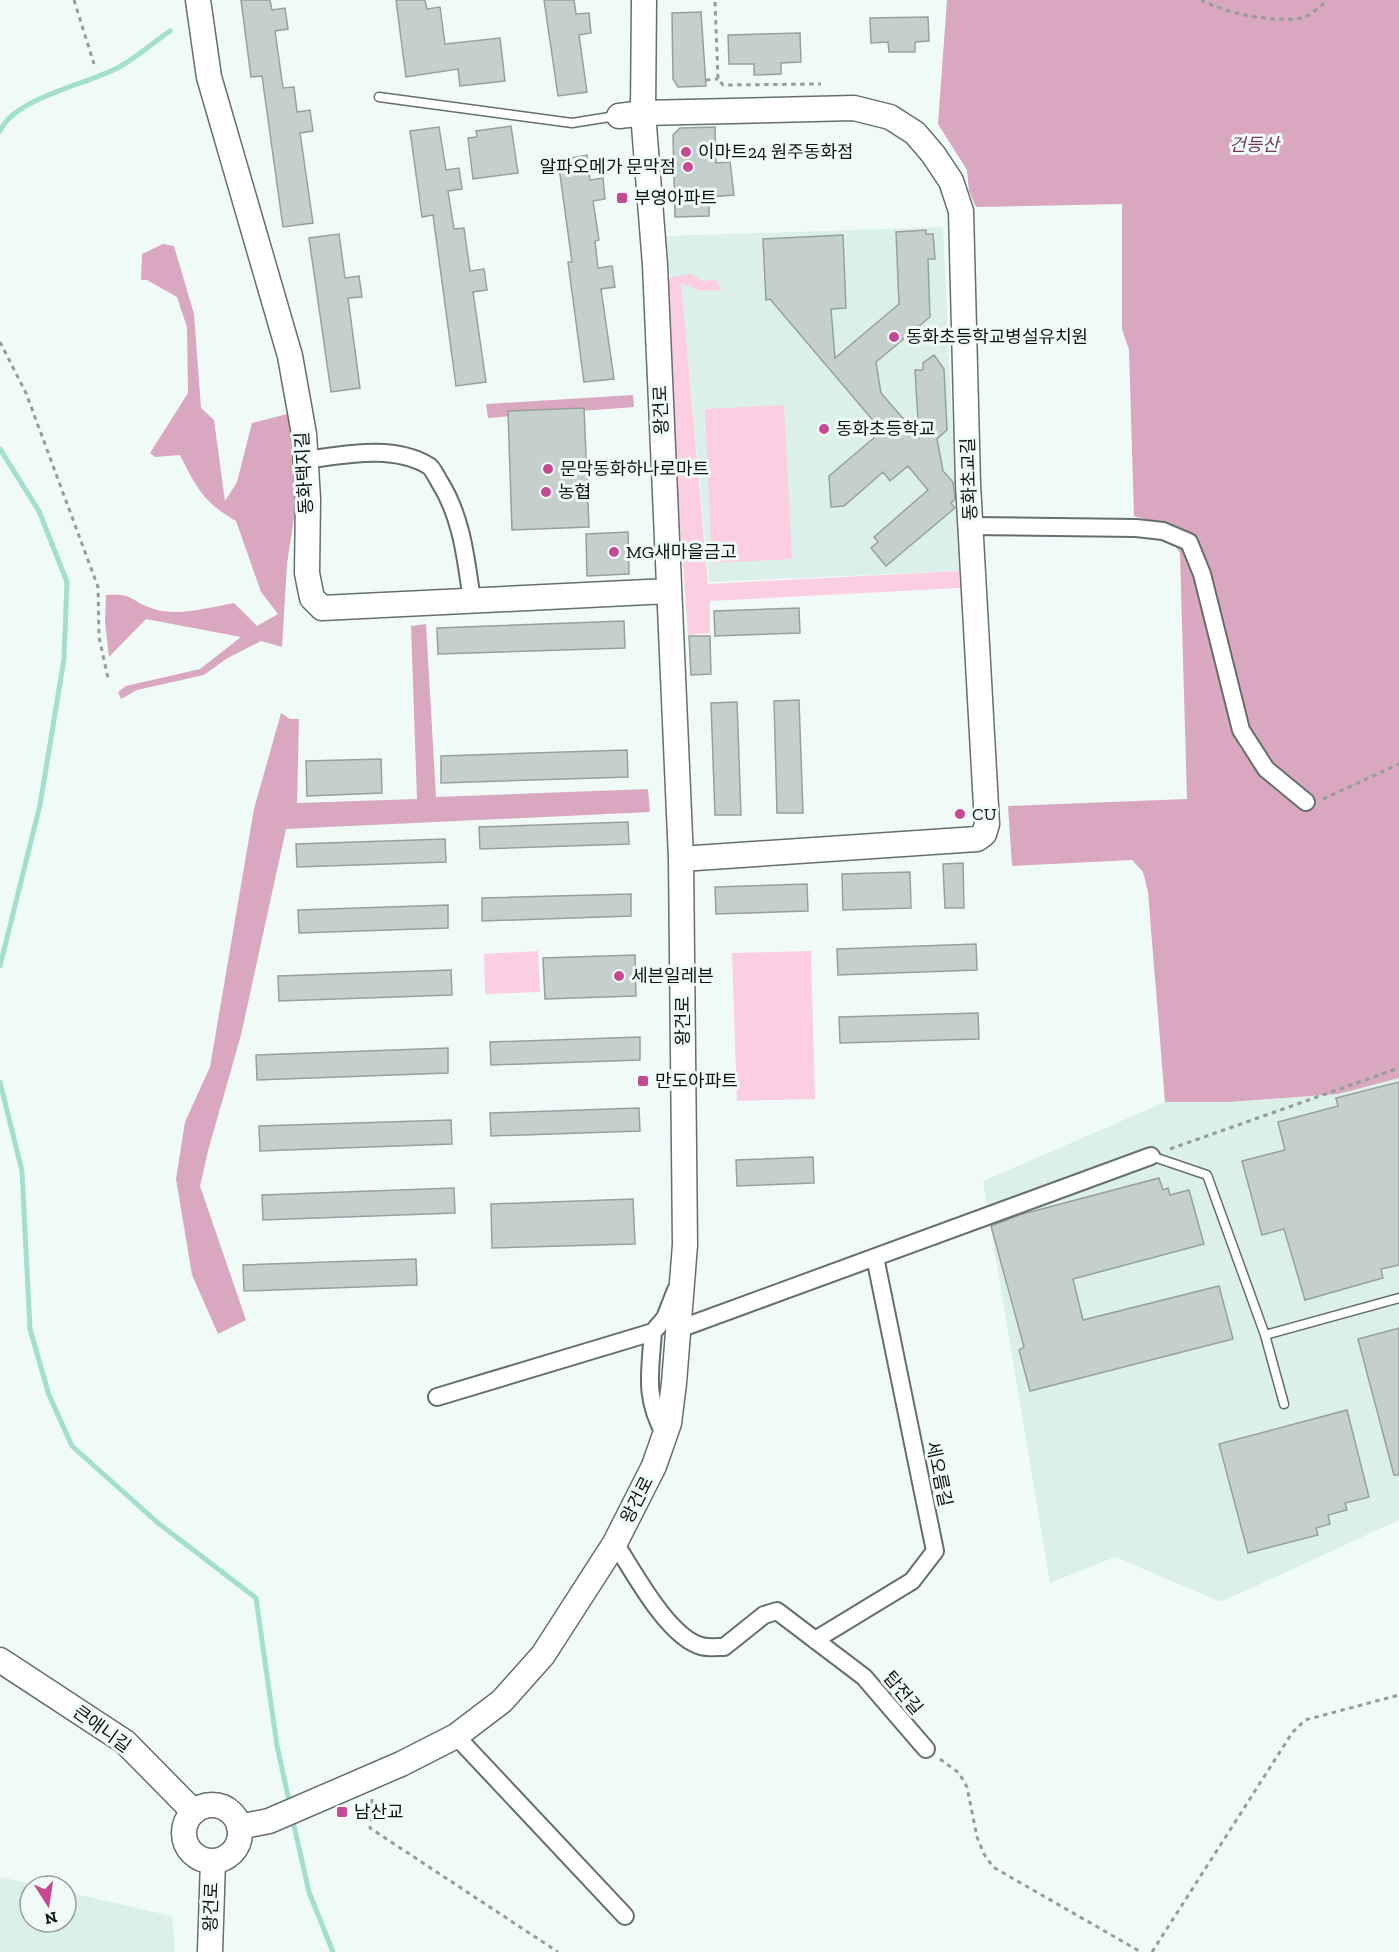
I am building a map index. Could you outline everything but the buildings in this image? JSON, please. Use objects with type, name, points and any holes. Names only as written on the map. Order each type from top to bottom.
[{"type":"street","name":"동화택지길","points":[[198,0],[209,77],[290,356],[304,434],[307,573],[312,598],[322,608],[668,591]]},
{"type":"street","name":"왕건로","points":[[239,1827],[269,1821],[374,1776],[456,1736],[502,1701],[543,1655],[615,1544],[654,1466],[664,1435],[673,1393],[683,1275],[681,859],[655,265],[644,113],[644,0]]},
{"type":"street","name":"동화초교길","points":[[619,116],[644,113],[854,108],[890,117],[915,133],[933,154],[951,181],[961,211],[970,526],[987,825],[984,834],[977,839],[681,859]]},
{"type":"street","points":[[305,460],[363,453],[399,455],[430,466],[451,498],[463,540],[472,600]]},
{"type":"street","points":[[970,526],[1136,528],[1163,531],[1189,542],[1202,574],[1241,730],[1266,769],[1306,802]]},
{"type":"street","points":[[679,1329],[1151,1156]]},
{"type":"street","name":"세오름길","points":[[814,1640],[912,1581],[935,1551],[875,1257]]},
{"type":"street","points":[[437,1397],[653,1332],[665,1318],[683,1275]]},
{"type":"street","points":[[653,1332],[649,1395],[652,1412],[664,1435]]},
{"type":"street","name":"탑전길","points":[[615,1544],[656,1609],[680,1632],[700,1646],[724,1647],[764,1615],[777,1611],[864,1677],[926,1749]]},
{"type":"street","name":"큰애니길","points":[[0,1660],[125,1742],[194,1812]]},
{"type":"street","points":[[456,1736],[625,1916]]},
{"type":"street","points":[[209,1806],[218,1806],[233,1815],[239,1827],[240,1839],[237,1847],[224,1859],[213,1862],[198,1858],[187,1845],[184,1828],[194,1812],[209,1806]]},
{"type":"street","name":"왕건로","points":[[210,1952],[213,1862]]},
{"type":"lane","points":[[380,98],[572,123],[619,116]]},
{"type":"lane","points":[[1151,1156],[1207,1175],[1265,1335],[1284,1404]]},
{"type":"lane","points":[[1265,1335],[1399,1298]]},
{"type":"path","points":[[74,0],[94,64]]},
{"type":"path","points":[[1201,0],[1213,6],[1256,17],[1303,18],[1328,0]]},
{"type":"path","points":[[715,2],[718,79],[723,85],[730,87],[821,84]]},
{"type":"path","points":[[706,80],[718,79]]},
{"type":"path","points":[[0,342],[26,393],[98,587],[99,637],[108,678]]},
{"type":"path","points":[[1306,802],[1332,797],[1399,764]]},
{"type":"path","points":[[1151,1156],[1399,1068]]},
{"type":"path","points":[[1152,1952],[1292,1733],[1305,1720],[1399,1695]]},
{"type":"path","points":[[926,1749],[959,1773],[972,1805],[977,1837],[984,1854],[993,1866],[1141,1952]]},
{"type":"path","points":[[374,1776],[370,1828],[558,1952]]},
{"type":"shaded area","name":"동화초등학교","points":[[943,227],[959,571],[709,582],[681,287],[670,276],[666,236]]},
{"type":"shaded area","points":[[691,274],[702,281],[716,280],[722,290],[701,291],[681,283],[708,584],[959,571],[960,588],[710,601],[710,633],[688,635],[663,284],[672,277]]},
{"type":"shaded area","points":[[784,405],[792,559],[712,563],[705,409]]},
{"type":"shaded area","points":[[538,951],[540,992],[485,994],[484,954]]},
{"type":"shaded area","points":[[811,951],[815,1099],[737,1101],[732,953]]},
{"type":"shaded area","points":[[1399,1078],[1399,1520],[1221,1602],[1115,1557],[1050,1583],[983,1181],[1165,1102],[1229,1102],[1338,1094]]},
{"type":"shaded area","points":[[0,1877],[18,1881],[18,1934],[78,1934],[78,1895],[172,1916],[175,1952],[0,1952]]},
{"type":"green space","name":"건등산","points":[[947,0],[1399,0],[1399,1078],[1338,1094],[1229,1102],[1165,1102],[1148,892],[1143,872],[1132,860],[1012,866],[1008,806],[1187,799],[1180,553],[1170,538],[1185,547],[1193,568],[1220,682],[1240,748],[1263,773],[1308,807],[1316,802],[1273,762],[1250,732],[1189,536],[1182,530],[1134,516],[1129,350],[1122,329],[1122,204],[976,207],[969,191],[967,170],[938,124]]},
{"type":"green space","points":[[163,244],[174,246],[194,314],[201,408],[214,420],[225,501],[237,482],[252,423],[295,412],[296,505],[287,564],[282,647],[261,641],[226,659],[204,675],[137,690],[121,699],[118,692],[126,686],[200,669],[241,637],[146,619],[109,657],[105,622],[106,595],[123,595],[154,609],[173,612],[234,603],[257,626],[278,614],[261,592],[236,521],[208,501],[180,455],[155,457],[150,453],[188,393],[187,327],[177,297],[147,280],[141,280],[142,254]]},
{"type":"green space","points":[[633,395],[634,407],[488,418],[486,404]]},
{"type":"green space","points":[[426,624],[436,797],[648,789],[650,812],[286,829],[241,1035],[200,1186],[246,1320],[218,1334],[192,1275],[176,1179],[185,1122],[210,1067],[254,809],[281,713],[290,719],[299,719],[297,803],[417,799],[411,626]]},
{"type":"waterway","points":[[0,131],[8,119],[21,109],[121,66],[170,31]]},
{"type":"waterway","points":[[0,449],[39,511],[67,582],[64,659],[40,805],[0,966]]},
{"type":"waterway","points":[[0,1082],[22,1171],[30,1329],[49,1395],[72,1446],[158,1523],[256,1598],[277,1746],[290,1805]]},
{"type":"waterway","points":[[292,1817],[309,1892],[333,1952]]},
{"type":"place","name":"이마트24 원주동화점","points":[[686,152]]},
{"type":"place","name":"알파오메가 문막점","points":[[688,167]]},
{"type":"place","name":"부영아파트","points":[[622,198]]},
{"type":"place","name":"동화초등학교병설유치원","points":[[894,337]]},
{"type":"place","name":"동화초등학교","points":[[824,429]]},
{"type":"place","name":"문막동화하나로마트","points":[[548,469]]},
{"type":"place","name":"농협","points":[[546,492]]},
{"type":"place","name":"MG새마을금고","points":[[614,552]]},
{"type":"place","name":"CU","points":[[960,814]]},
{"type":"place","name":"세븐일레븐","points":[[619,976]]},
{"type":"place","name":"만도아파트","points":[[643,1081]]},
{"type":"place","name":"남산교","points":[[342,1812]]}]
